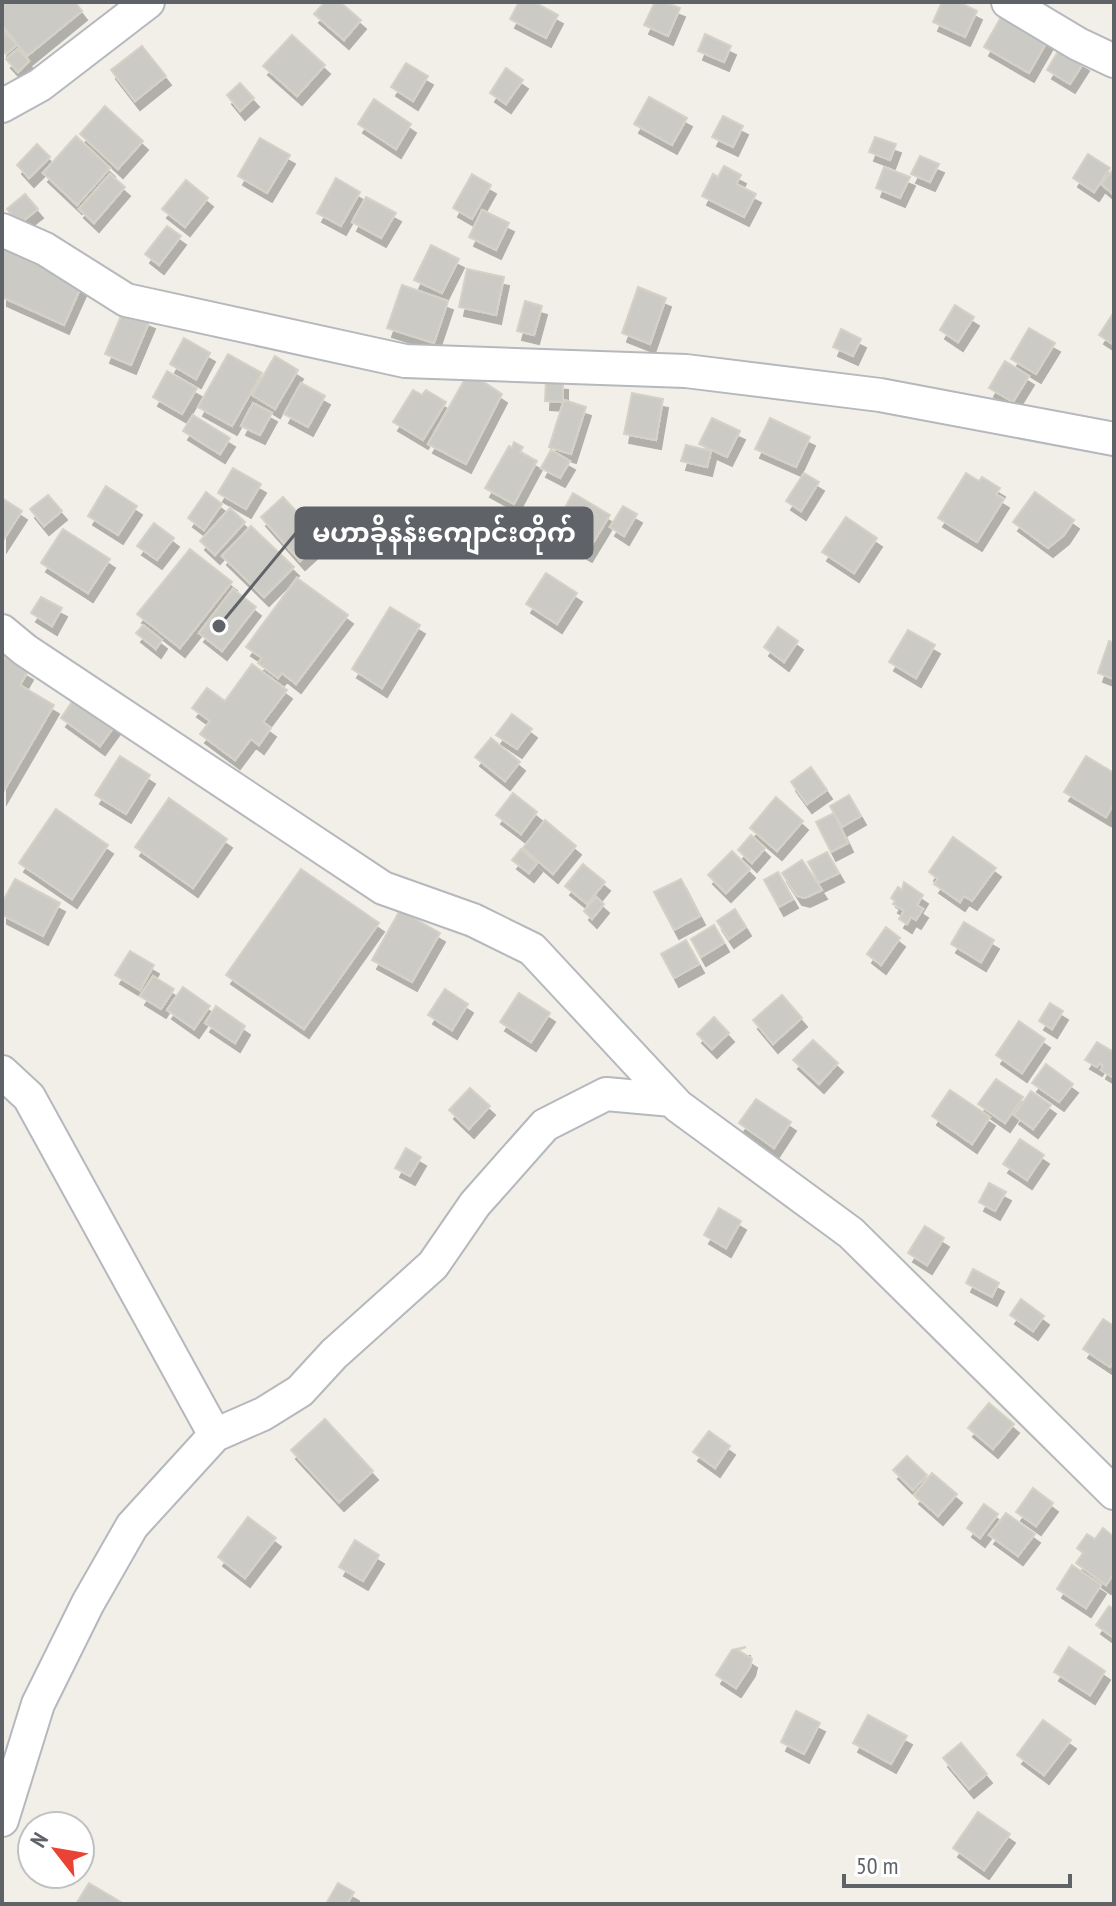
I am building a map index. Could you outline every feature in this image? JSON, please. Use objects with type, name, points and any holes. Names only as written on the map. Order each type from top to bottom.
[{"type":"street","points":[[2,106],[40,85],[148,2]]},
{"type":"street","points":[[1008,2],[1078,44],[1114,61]]},
{"type":"street","points":[[2,230],[45,249],[126,300],[405,361],[686,371],[880,395],[1114,439]]},
{"type":"street","points":[[2,631],[25,650],[383,888],[473,920],[532,949],[672,1100],[851,1233],[1114,1493]]},
{"type":"street","points":[[2,1072],[29,1097],[215,1435]]},
{"type":"street","points":[[2,1820],[38,1704],[88,1603],[132,1526],[215,1435],[263,1414],[300,1391],[334,1354],[433,1265],[475,1204],[545,1125],[606,1094],[672,1100]]},
{"type":"building","points":[[6,2],[75,2],[82,11],[27,56],[2,25],[2,6]]},
{"type":"building","points":[[325,2],[340,2],[361,20],[344,40],[314,14]]},
{"type":"building","points":[[519,2],[534,2],[558,15],[546,38],[510,19]]},
{"type":"building","points":[[655,2],[680,8],[668,36],[644,25]]},
{"type":"building","points":[[942,2],[959,2],[977,11],[965,37],[933,22]]},
{"type":"building","points":[[1004,12],[1049,38],[1029,73],[984,47]]},
{"type":"building","points":[[4,31],[17,45],[6,54],[2,49]]},
{"type":"building","points":[[705,34],[731,46],[724,62],[698,51]]},
{"type":"building","points":[[292,35],[325,65],[297,96],[263,66]]},
{"type":"building","points":[[142,46],[166,76],[135,101],[111,70]]},
{"type":"building","points":[[1060,48],[1084,62],[1070,84],[1047,70]]},
{"type":"building","points":[[18,49],[29,61],[18,72],[6,59]]},
{"type":"building","points":[[406,63],[428,76],[413,101],[391,87]]},
{"type":"building","points":[[506,68],[523,80],[506,104],[490,93]]},
{"type":"building","points":[[240,83],[254,98],[240,111],[227,95]]},
{"type":"building","points":[[649,97],[687,118],[672,145],[634,124]]},
{"type":"building","points":[[374,99],[411,124],[396,149],[358,124]]},
{"type":"building","points":[[105,106],[143,141],[118,169],[80,134]]},
{"type":"building","points":[[723,116],[743,126],[733,147],[712,137]]},
{"type":"building","points":[[76,136],[110,168],[77,205],[43,173]]},
{"type":"building","points":[[875,137],[896,144],[890,160],[869,152]]},
{"type":"building","points":[[260,138],[290,155],[267,193],[238,176]]},
{"type":"building","points":[[37,144],[50,157],[29,178],[17,165]]},
{"type":"building","points":[[1088,154],[1110,168],[1094,192],[1073,178]]},
{"type":"building","points":[[920,156],[939,164],[930,182],[911,174]]},
{"type":"building","points":[[724,166],[741,175],[736,184],[756,194],[744,217],[702,196],[713,174],[718,177]]},
{"type":"building","points":[[884,167],[910,177],[900,198],[876,188]]},
{"type":"building","points":[[1114,169],[1114,195],[1101,184]]},
{"type":"building","points":[[110,174],[125,187],[94,223],[79,209]]},
{"type":"building","points":[[472,174],[491,185],[472,219],[453,208]]},
{"type":"building","points":[[336,178],[360,192],[341,226],[317,213]]},
{"type":"building","points":[[186,180],[208,198],[185,227],[162,209]]},
{"type":"building","points":[[25,194],[38,209],[19,224],[7,209]]},
{"type":"building","points":[[366,197],[396,213],[381,238],[352,222]]},
{"type":"building","points":[[482,210],[509,223],[496,250],[469,237]]},
{"type":"building","points":[[167,226],[181,236],[159,265],[145,254]]},
{"type":"building","points":[[431,245],[459,259],[442,293],[414,280]]},
{"type":"building","points":[[2,248],[82,285],[64,325],[2,297]]},
{"type":"building","points":[[467,269],[504,277],[496,315],[459,307]]},
{"type":"building","points":[[402,285],[448,301],[434,343],[387,328]]},
{"type":"building","points":[[638,287],[666,298],[650,344],[622,333]]},
{"type":"building","points":[[525,301],[542,306],[534,335],[517,331]]},
{"type":"building","points":[[955,305],[974,317],[958,342],[940,330]]},
{"type":"building","points":[[124,309],[150,320],[131,365],[105,354]]},
{"type":"building","points":[[1114,312],[1114,345],[1099,335]]},
{"type":"building","points":[[1029,328],[1055,343],[1036,374],[1011,359]]},
{"type":"building","points":[[841,329],[861,339],[853,356],[833,347]]},
{"type":"building","points":[[184,338],[210,353],[196,379],[170,364]]},
{"type":"building","points":[[228,354],[262,373],[232,426],[198,407]]},
{"type":"building","points":[[275,356],[298,370],[275,409],[252,395]]},
{"type":"building","points":[[1005,361],[1029,376],[1013,402],[989,388]]},
{"type":"building","points":[[167,371],[197,388],[182,414],[153,397]]},
{"type":"building","points":[[469,372],[502,394],[466,464],[428,444]]},
{"type":"building","points":[[546,380],[563,381],[563,402],[545,401]]},
{"type":"building","points":[[301,383],[325,396],[308,427],[284,414]]},
{"type":"building","points":[[413,390],[422,395],[426,390],[446,402],[423,440],[393,422]]},
{"type":"building","points":[[632,393],[663,399],[656,440],[624,434]]},
{"type":"building","points":[[564,400],[586,407],[571,454],[549,447]]},
{"type":"building","points":[[253,403],[272,413],[260,435],[241,426]]},
{"type":"building","points":[[193,415],[230,438],[220,454],[183,431]]},
{"type":"building","points":[[712,418],[740,431],[727,457],[699,444]]},
{"type":"building","points":[[770,418],[810,437],[796,467],[755,449]]},
{"type":"building","points":[[514,442],[523,447],[520,452],[537,461],[514,504],[485,488]]},
{"type":"building","points":[[686,445],[711,451],[707,467],[681,461]]},
{"type":"building","points":[[551,450],[570,461],[560,478],[541,468]]},
{"type":"building","points":[[233,468],[261,484],[246,509],[218,493]]},
{"type":"building","points":[[804,473],[819,482],[801,511],[786,501]]},
{"type":"building","points":[[966,473],[979,481],[982,477],[1000,488],[996,494],[1004,499],[977,542],[938,518]]},
{"type":"building","points":[[106,486],[137,506],[118,535],[88,516]]},
{"type":"building","points":[[206,492],[222,504],[204,530],[188,518]]},
{"type":"building","points":[[1035,492],[1074,520],[1064,535],[1048,548],[1013,522]]},
{"type":"building","points":[[573,493],[610,515],[587,553],[580,549],[584,543],[555,526]]},
{"type":"building","points":[[48,495],[62,511],[44,526],[30,509]]},
{"type":"building","points":[[283,497],[323,540],[300,561],[261,517]]},
{"type":"building","points":[[2,498],[22,511],[2,542]]},
{"type":"building","points":[[623,506],[637,514],[624,536],[610,527]]},
{"type":"building","points":[[230,508],[245,522],[215,555],[200,541]]},
{"type":"building","points":[[846,517],[877,538],[854,573],[822,552]]},
{"type":"building","points":[[154,523],[174,538],[157,560],[137,546]]},
{"type":"building","points":[[251,526],[294,567],[264,597],[222,556]]},
{"type":"building","points":[[63,529],[110,559],[88,593],[41,563]]},
{"type":"building","points":[[190,549],[232,582],[180,648],[137,614]]},
{"type":"building","points":[[546,573],[577,593],[557,624],[526,604]]},
{"type":"building","points":[[297,578],[348,615],[296,684],[282,673],[278,678],[258,663],[262,658],[246,647]]},
{"type":"building","points":[[233,589],[256,607],[222,651],[199,633]]},
{"type":"building","points":[[41,597],[62,608],[52,626],[31,613]]},
{"type":"building","points":[[390,607],[420,625],[382,688],[352,669]]},
{"type":"building","points":[[143,625],[162,640],[156,649],[136,633]]},
{"type":"building","points":[[778,627],[798,641],[784,662],[764,647]]},
{"type":"building","points":[[908,630],[935,645],[916,678],[889,662]]},
{"type":"building","points":[[1109,641],[1114,643],[1114,679],[1098,673]]},
{"type":"building","points":[[5,657],[28,671],[20,685],[54,705],[2,794],[2,663]]},
{"type":"building","points":[[252,664],[287,690],[263,722],[271,728],[259,745],[251,739],[235,760],[200,734],[210,721],[192,708],[207,688],[225,701]]},
{"type":"building","points":[[76,696],[116,724],[100,746],[61,718]]},
{"type":"building","points":[[512,714],[532,729],[517,749],[496,735]]},
{"type":"building","points":[[491,738],[520,762],[505,781],[475,757]]},
{"type":"building","points":[[120,756],[150,775],[126,814],[95,795]]},
{"type":"building","points":[[1086,756],[1114,773],[1114,803],[1106,817],[1064,792]]},
{"type":"building","points":[[811,767],[827,790],[807,804],[791,782]]},
{"type":"building","points":[[513,793],[537,812],[521,834],[496,815]]},
{"type":"building","points":[[849,795],[861,816],[842,827],[830,806]]},
{"type":"building","points":[[776,797],[803,821],[777,851],[750,828]]},
{"type":"building","points":[[169,798],[227,839],[193,888],[135,847]]},
{"type":"building","points":[[56,809],[108,845],[72,899],[19,863]]},
{"type":"building","points":[[834,813],[848,843],[831,852],[816,822]]},
{"type":"building","points":[[545,820],[576,846],[553,874],[523,848]]},
{"type":"building","points":[[751,835],[765,848],[752,863],[738,850]]},
{"type":"building","points":[[953,837],[996,868],[972,901],[964,896],[960,902],[934,884],[938,879],[929,872]]},
{"type":"building","points":[[521,849],[537,863],[529,873],[512,860]]},
{"type":"building","points":[[732,851],[750,869],[726,893],[708,875]]},
{"type":"building","points":[[827,852],[839,873],[819,883],[808,862]]},
{"type":"building","points":[[802,860],[822,890],[805,898],[797,896],[782,873]]},
{"type":"building","points":[[583,864],[605,882],[587,904],[565,886]]},
{"type":"building","points":[[301,869],[379,923],[304,1029],[226,975]]},
{"type":"building","points":[[778,872],[793,899],[779,907],[764,880]]},
{"type":"building","points":[[15,879],[60,903],[43,936],[2,915],[2,903]]},
{"type":"building","points":[[681,879],[700,916],[674,930],[654,892]]},
{"type":"building","points":[[904,882],[923,895],[917,905],[923,909],[916,920],[911,917],[907,924],[899,919],[904,911],[893,904],[895,901],[891,898],[898,887],[902,890]]},
{"type":"building","points":[[596,897],[604,904],[592,919],[584,911]]},
{"type":"building","points":[[735,909],[746,927],[729,939],[717,921]]},
{"type":"building","points":[[400,910],[440,933],[412,982],[372,960]]},
{"type":"building","points":[[964,922],[994,940],[981,962],[951,944]]},
{"type":"building","points":[[714,925],[724,943],[701,957],[691,939]]},
{"type":"building","points":[[886,927],[900,938],[881,965],[867,954]]},
{"type":"building","points":[[686,940],[699,964],[674,978],[661,954]]},
{"type":"building","points":[[130,951],[154,965],[140,990],[115,975]]},
{"type":"building","points":[[153,976],[174,989],[161,1009],[140,996]]},
{"type":"building","points":[[183,987],[210,1006],[194,1029],[167,1010]]},
{"type":"building","points":[[445,989],[468,1004],[452,1030],[428,1015]]},
{"type":"building","points":[[519,993],[550,1013],[531,1042],[500,1022]]},
{"type":"building","points":[[782,995],[802,1018],[773,1044],[753,1020]]},
{"type":"building","points":[[1050,1003],[1063,1011],[1052,1029],[1039,1021]]},
{"type":"building","points":[[216,1006],[245,1026],[235,1043],[205,1023]]},
{"type":"building","points":[[714,1017],[729,1033],[712,1049],[697,1034]]},
{"type":"building","points":[[1019,1021],[1045,1039],[1022,1073],[996,1055]]},
{"type":"building","points":[[813,1040],[838,1063],[819,1084],[793,1060]]},
{"type":"building","points":[[1097,1042],[1112,1051],[1114,1047],[1114,1078],[1101,1070],[1103,1066],[1100,1063],[1097,1067],[1085,1060]]},
{"type":"building","points":[[1046,1064],[1073,1084],[1059,1102],[1032,1083]]},
{"type":"building","points":[[996,1079],[1023,1097],[1005,1123],[978,1104]]},
{"type":"building","points":[[470,1088],[490,1106],[469,1129],[449,1110]]},
{"type":"building","points":[[950,1090],[990,1117],[972,1144],[932,1116]]},
{"type":"building","points":[[1031,1091],[1051,1105],[1033,1129],[1014,1115]]},
{"type":"building","points":[[756,1099],[791,1122],[774,1148],[739,1123]]},
{"type":"building","points":[[1020,1139],[1044,1155],[1027,1180],[1003,1164]]},
{"type":"building","points":[[406,1148],[421,1157],[410,1176],[395,1168]]},
{"type":"building","points":[[989,1183],[1006,1192],[995,1211],[979,1202]]},
{"type":"building","points":[[719,1208],[741,1221],[726,1248],[704,1235]]},
{"type":"building","points":[[925,1226],[944,1238],[927,1265],[908,1253]]},
{"type":"building","points":[[973,1269],[999,1283],[992,1297],[966,1283]]},
{"type":"building","points":[[1021,1299],[1044,1316],[1033,1331],[1010,1315]]},
{"type":"building","points":[[1103,1319],[1114,1326],[1114,1362],[1110,1367],[1083,1349]]},
{"type":"building","points":[[989,1403],[1014,1424],[993,1449],[968,1428]]},
{"type":"building","points":[[325,1419],[373,1471],[339,1502],[291,1450]]},
{"type":"building","points":[[709,1431],[730,1446],[715,1468],[693,1452]]},
{"type":"building","points":[[907,1456],[927,1475],[913,1490],[893,1470]]},
{"type":"building","points":[[932,1473],[957,1494],[938,1516],[914,1495]]},
{"type":"building","points":[[1033,1488],[1053,1503],[1036,1526],[1016,1512]]},
{"type":"building","points":[[984,1504],[998,1514],[980,1538],[967,1528]]},
{"type":"building","points":[[1006,1513],[1035,1534],[1018,1556],[989,1535]]},
{"type":"building","points":[[248,1517],[276,1538],[245,1578],[218,1557]]},
{"type":"building","points":[[1103,1528],[1114,1537],[1114,1573],[1106,1585],[1076,1563],[1083,1553],[1077,1548],[1087,1534],[1095,1539]]},
{"type":"building","points":[[355,1540],[379,1555],[363,1581],[339,1567]]},
{"type":"building","points":[[1072,1565],[1101,1585],[1086,1608],[1057,1589]]},
{"type":"building","points":[[1109,1606],[1114,1609],[1114,1638],[1096,1625]]},
{"type":"building","points":[[746,1647],[738,1650],[752,1659],[736,1688],[716,1675],[732,1650]]},
{"type":"building","points":[[1069,1647],[1105,1671],[1090,1695],[1054,1672]]},
{"type":"building","points":[[796,1711],[820,1723],[804,1754],[781,1742]]},
{"type":"building","points":[[868,1715],[907,1736],[891,1764],[853,1743]]},
{"type":"building","points":[[1043,1720],[1071,1740],[1044,1775],[1017,1755]]},
{"type":"building","points":[[961,1743],[987,1774],[969,1789],[943,1758]]},
{"type":"building","points":[[978,1812],[1010,1834],[984,1870],[953,1848]]},
{"type":"building","points":[[338,1883],[354,1892],[347,1904],[326,1904]]},
{"type":"building","points":[[96,1887],[124,1904],[76,1904],[85,1890],[96,1890]]},
{"type":"place","name":"မဟာခိုနန်းကျောင်းတိုက်","points":[[219,626]]}]
